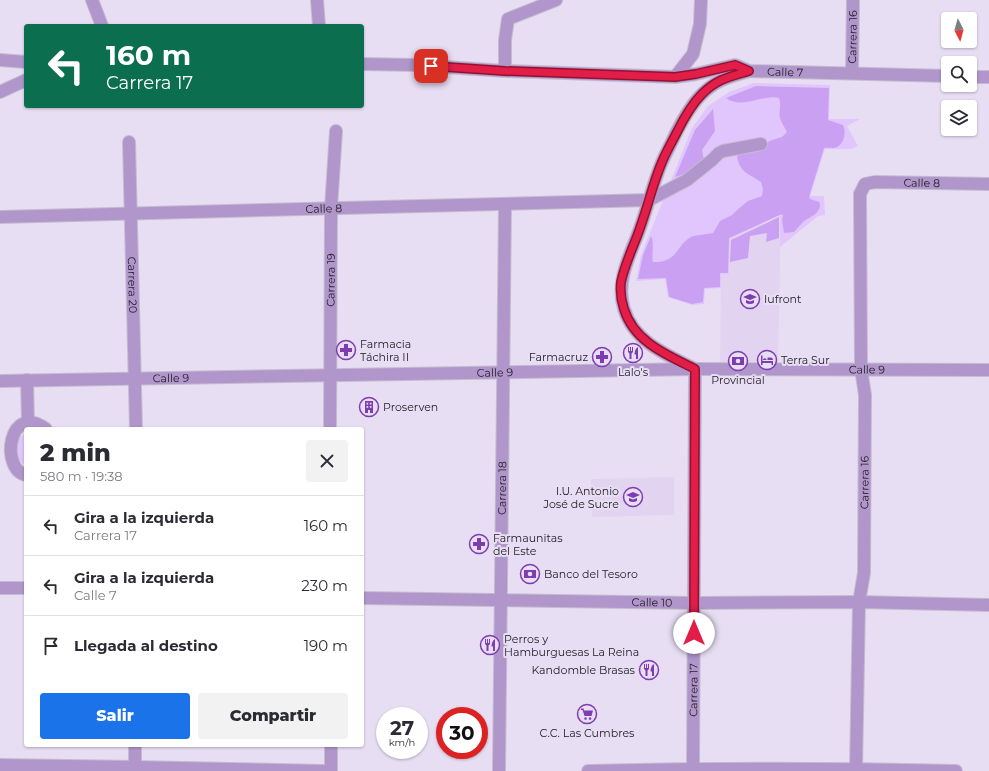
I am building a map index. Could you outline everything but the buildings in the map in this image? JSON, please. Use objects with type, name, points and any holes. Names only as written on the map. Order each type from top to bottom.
[{"type":"street","points":[[92,0],[101,24]]},
{"type":"street","points":[[317,0],[319,24]]},
{"type":"street","points":[[505,71],[505,40],[508,19],[556,0]]},
{"type":"street","points":[[675,77],[693,54],[700,24],[701,0]]},
{"type":"street","name":"Carrera 16","points":[[852,73],[853,0]]},
{"type":"street","points":[[0,60],[24,62]]},
{"type":"street","name":"Calle 7","points":[[364,64],[416,65],[505,71],[675,77],[735,65],[749,71],[941,76]]},
{"type":"street","points":[[695,369],[660,352],[644,341],[630,325],[624,310],[621,296],[621,284],[624,269],[641,227],[662,161],[685,116],[692,105],[712,84],[724,78],[749,71]]},
{"type":"street","points":[[977,77],[989,77]]},
{"type":"street","points":[[0,92],[24,81]]},
{"type":"street","name":"Carrera 19","points":[[330,427],[331,208],[336,131]]},
{"type":"street","name":"Carrera 20","points":[[129,142],[136,378],[136,427]]},
{"type":"street","points":[[649,200],[687,180],[719,153],[761,144]]},
{"type":"street","name":"Calle 8","points":[[860,194],[866,184],[876,182],[989,184]]},
{"type":"street","name":"Carrera 16","points":[[856,770],[859,602],[864,572],[865,395],[861,369],[860,194]]},
{"type":"street","name":"Calle 8","points":[[0,217],[649,200]]},
{"type":"street","name":"Carrera 18","points":[[499,771],[505,204]]},
{"type":"street","name":"Calle 9","points":[[0,381],[695,369],[989,370]]},
{"type":"street","name":"Carrera 17","points":[[693,770],[695,369]]},
{"type":"street","points":[[27,380],[28,423]]},
{"type":"street","points":[[24,474],[14,471],[8,465],[1,448],[8,434],[13,428],[20,424],[28,423],[43,427]]},
{"type":"street","points":[[0,588],[24,588]]},
{"type":"street","name":"Calle 10","points":[[364,598],[694,603],[859,602],[989,605]]},
{"type":"street","points":[[135,769],[136,747]]},
{"type":"street","points":[[331,747],[331,771]]},
{"type":"street","points":[[0,765],[135,769],[324,771]]},
{"type":"street","points":[[588,771],[956,771]]},
{"type":"shaded area","points":[[754,83],[830,85],[829,119],[860,119],[847,126],[858,146],[851,149],[825,149],[810,196],[824,196],[825,215],[818,216],[780,247],[780,215],[730,239],[729,274],[721,274],[721,288],[705,289],[704,304],[692,305],[668,297],[665,279],[636,281],[641,255],[692,128],[708,106],[729,92]]},
{"type":"shaded area","points":[[756,86],[829,88],[828,120],[843,125],[845,134],[840,145],[835,148],[824,148],[809,197],[810,199],[819,202],[820,208],[816,213],[803,222],[794,232],[784,233],[782,214],[729,238],[728,273],[720,273],[720,287],[704,288],[703,302],[692,304],[669,297],[666,278],[638,279],[643,255],[651,236],[653,242],[653,262],[667,260],[676,253],[686,240],[696,235],[713,233],[720,221],[732,215],[748,201],[762,196],[763,189],[761,182],[742,169],[738,162],[737,156],[743,151],[765,148],[769,141],[782,137],[787,132],[780,118],[779,98],[772,97],[739,102],[726,98]]},
{"type":"shaded area","points":[[713,109],[715,131],[702,150],[704,160],[691,172],[675,177],[695,130]]},
{"type":"shaded area","name":"Iufront","points":[[781,215],[778,362],[720,363],[721,274],[729,274],[730,239]]},
{"type":"shaded area","points":[[779,217],[779,238],[766,242],[767,233],[750,236],[748,258],[730,262],[731,240]]},
{"type":"shaded area","points":[[24,435],[24,464],[15,456],[15,445],[19,438]]},
{"type":"shaded area","name":"I.U. Antonio José de Sucre","points":[[674,477],[674,515],[592,517],[591,479]]},
{"type":"place","name":"Iufront","points":[[750,299]]},
{"type":"place","name":"Farmacia Táchira II","points":[[346,350]]},
{"type":"place","name":"Lalo's","points":[[633,353]]},
{"type":"place","name":"Farmacruz","points":[[602,357]]},
{"type":"place","name":"Terra Sur","points":[[767,360]]},
{"type":"place","name":"Provincial","points":[[738,361]]},
{"type":"place","name":"Proserven","points":[[369,407]]},
{"type":"place","name":"I.U. Antonio José de Sucre","points":[[633,497]]},
{"type":"place","name":"Farmaunitas del Este","points":[[479,544]]},
{"type":"place","name":"Banco del Tesoro","points":[[530,574]]},
{"type":"place","name":"Perros y Hamburguesas La Reina","points":[[490,645]]},
{"type":"place","name":"Kandomble Brasas","points":[[649,670]]},
{"type":"place","name":"C.C. Las Cumbres","points":[[587,714]]},
{"type":"route","points":[[431,66],[505,71],[675,77],[735,65],[749,71],[724,78],[712,84],[692,105],[685,116],[662,161],[641,227],[624,269],[621,284],[621,296],[624,310],[630,325],[644,341],[660,352],[695,369],[694,633]]}]
